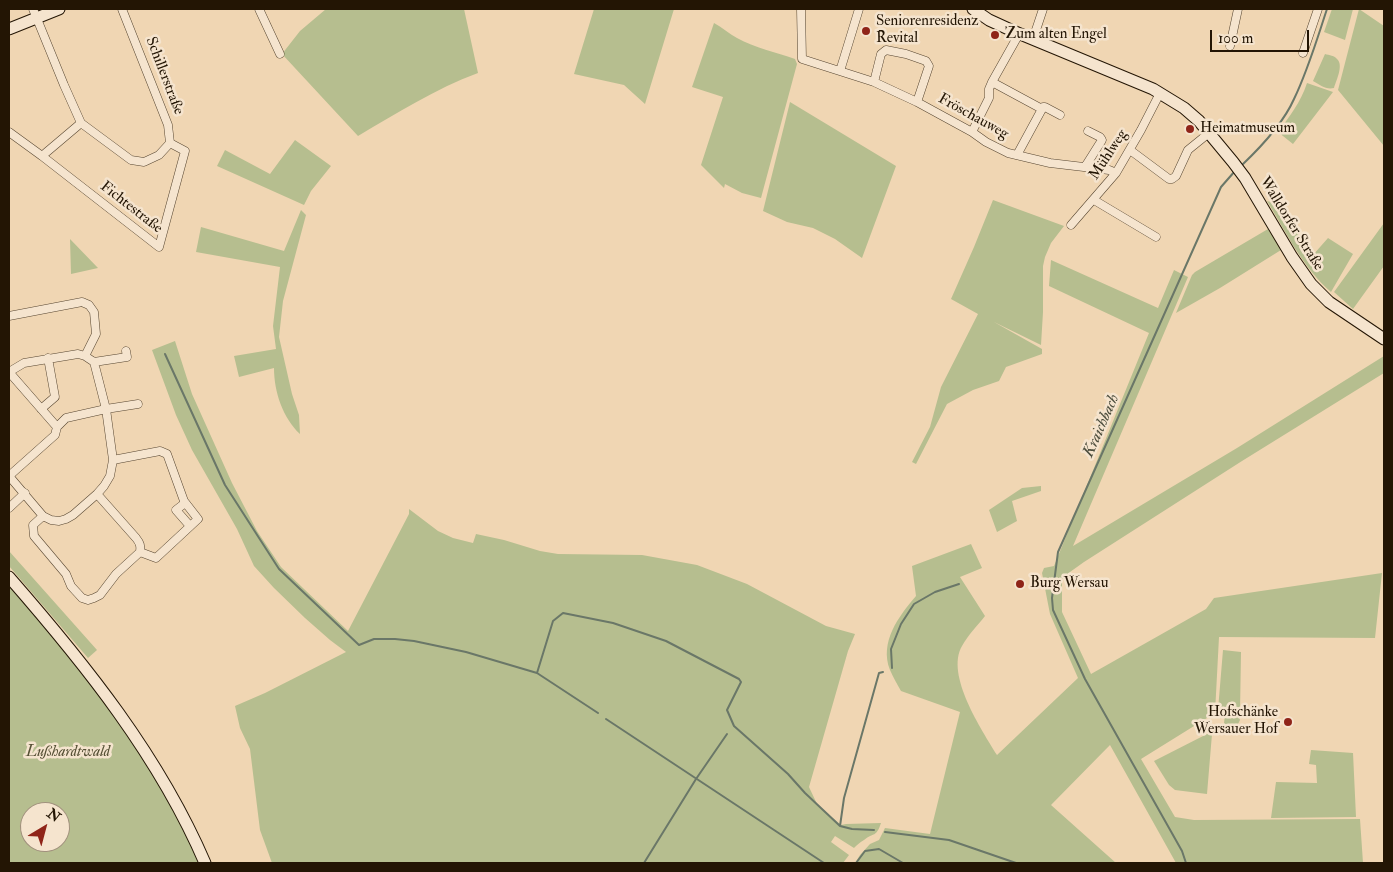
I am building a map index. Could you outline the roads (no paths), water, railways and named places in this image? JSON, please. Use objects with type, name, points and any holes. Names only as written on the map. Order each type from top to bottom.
[{"type":"street","points":[[9,29],[35,13],[59,9]]},
{"type":"street","name":"Schillerstraße","points":[[122,9],[168,125],[170,143]]},
{"type":"street","points":[[259,9],[280,54]]},
{"type":"street","name":"Fröschauweg","points":[[801,9],[802,59],[874,82],[917,102],[1008,153],[1050,163],[1109,170],[1116,174]]},
{"type":"street","points":[[840,71],[858,9]]},
{"type":"street","name":"Walldorfer Straße","points":[[973,9],[989,20],[1019,34],[1160,93],[1184,108],[1199,121],[1233,162],[1310,284],[1329,302],[1384,338]]},
{"type":"street","points":[[1033,39],[1042,9]]},
{"type":"street","points":[[1230,46],[1238,9]]},
{"type":"street","points":[[1303,53],[1318,9]]},
{"type":"street","points":[[35,13],[81,123],[131,160],[144,162],[159,155],[170,143]]},
{"type":"street","points":[[972,132],[989,98],[989,89],[992,82],[1019,34]]},
{"type":"street","name":"Fröschauweg","points":[[874,82],[881,54],[886,50],[926,61],[929,66],[917,102]]},
{"type":"street","points":[[992,82],[1042,109],[1045,107],[1060,115]]},
{"type":"street","name":"Mühlweg","points":[[1071,225],[1116,174],[1160,93]]},
{"type":"street","name":"Fröschauweg","points":[[1017,155],[1042,109]]},
{"type":"street","points":[[42,156],[81,123]]},
{"type":"street","points":[[1085,167],[1102,140],[1088,131]]},
{"type":"street","name":"Fichtestraße","points":[[9,132],[159,247],[185,151],[170,143]]},
{"type":"street","points":[[1130,150],[1169,179],[1172,179],[1176,176],[1188,150],[1209,133]]},
{"type":"street","points":[[1094,200],[1156,237]]},
{"type":"street","points":[[9,316],[82,302],[89,305],[94,312],[96,334],[85,356]]},
{"type":"street","points":[[94,362],[127,357],[126,351]]},
{"type":"street","points":[[57,427],[9,372],[24,363],[78,354],[85,356],[94,362],[106,409],[113,460],[107,481],[97,494],[66,520],[51,520],[43,516],[9,476],[55,435],[57,427],[66,418],[106,409],[138,404]]},
{"type":"street","points":[[41,409],[55,397],[48,358]]},
{"type":"street","points":[[113,460],[160,451],[167,454],[185,503],[198,518],[156,558],[140,552]]},
{"type":"street","points":[[9,508],[25,494]]},
{"type":"street","points":[[43,516],[33,525],[34,536],[66,574],[71,586],[82,598],[88,600],[94,598],[140,552],[140,543],[97,494]]},
{"type":"street","points":[[185,503],[176,510],[190,526]]},
{"type":"street","points":[[9,577],[80,661],[114,707],[173,799],[204,863]]},
{"type":"waterway","name":"Kraichbach","points":[[1242,165],[1271,134],[1289,108],[1308,66],[1327,9]]},
{"type":"waterway","name":"Kraichbach","points":[[1186,863],[1182,851],[1085,679],[1053,610],[1052,598],[1058,552],[1221,187],[1235,171]]},
{"type":"waterway","points":[[165,354],[225,485],[279,569],[359,645],[374,639],[414,641],[466,652],[537,673]]},
{"type":"waterway","points":[[892,668],[891,649],[901,624],[914,604],[935,592],[959,584]]},
{"type":"waterway","points":[[598,713],[537,673],[553,621],[563,613],[613,623],[666,641],[739,679],[741,682],[727,710],[734,726],[788,774],[840,826]]},
{"type":"waterway","points":[[874,830],[852,829],[840,826],[844,798],[879,673],[883,672]]},
{"type":"waterway","points":[[606,719],[824,863]]},
{"type":"waterway","points":[[644,863],[696,779],[727,734]]},
{"type":"waterway","points":[[885,832],[949,840],[1016,863]]},
{"type":"waterway","points":[[856,863],[865,851],[879,849],[903,863]]},
{"type":"place","name":"Seniorenresidenz Revital","points":[[866,31]]},
{"type":"place","name":"Zum alten Engel","points":[[995,35]]},
{"type":"place","name":"Heimatmuseum","points":[[1190,129]]},
{"type":"place","name":"Burg Wersau","points":[[1020,584]]},
{"type":"place","name":"Hofschänke Wersauer Hof","points":[[1288,722]]},
{"type":"park label","name":"Lußhardtwald","points":[[68,753]]}]
